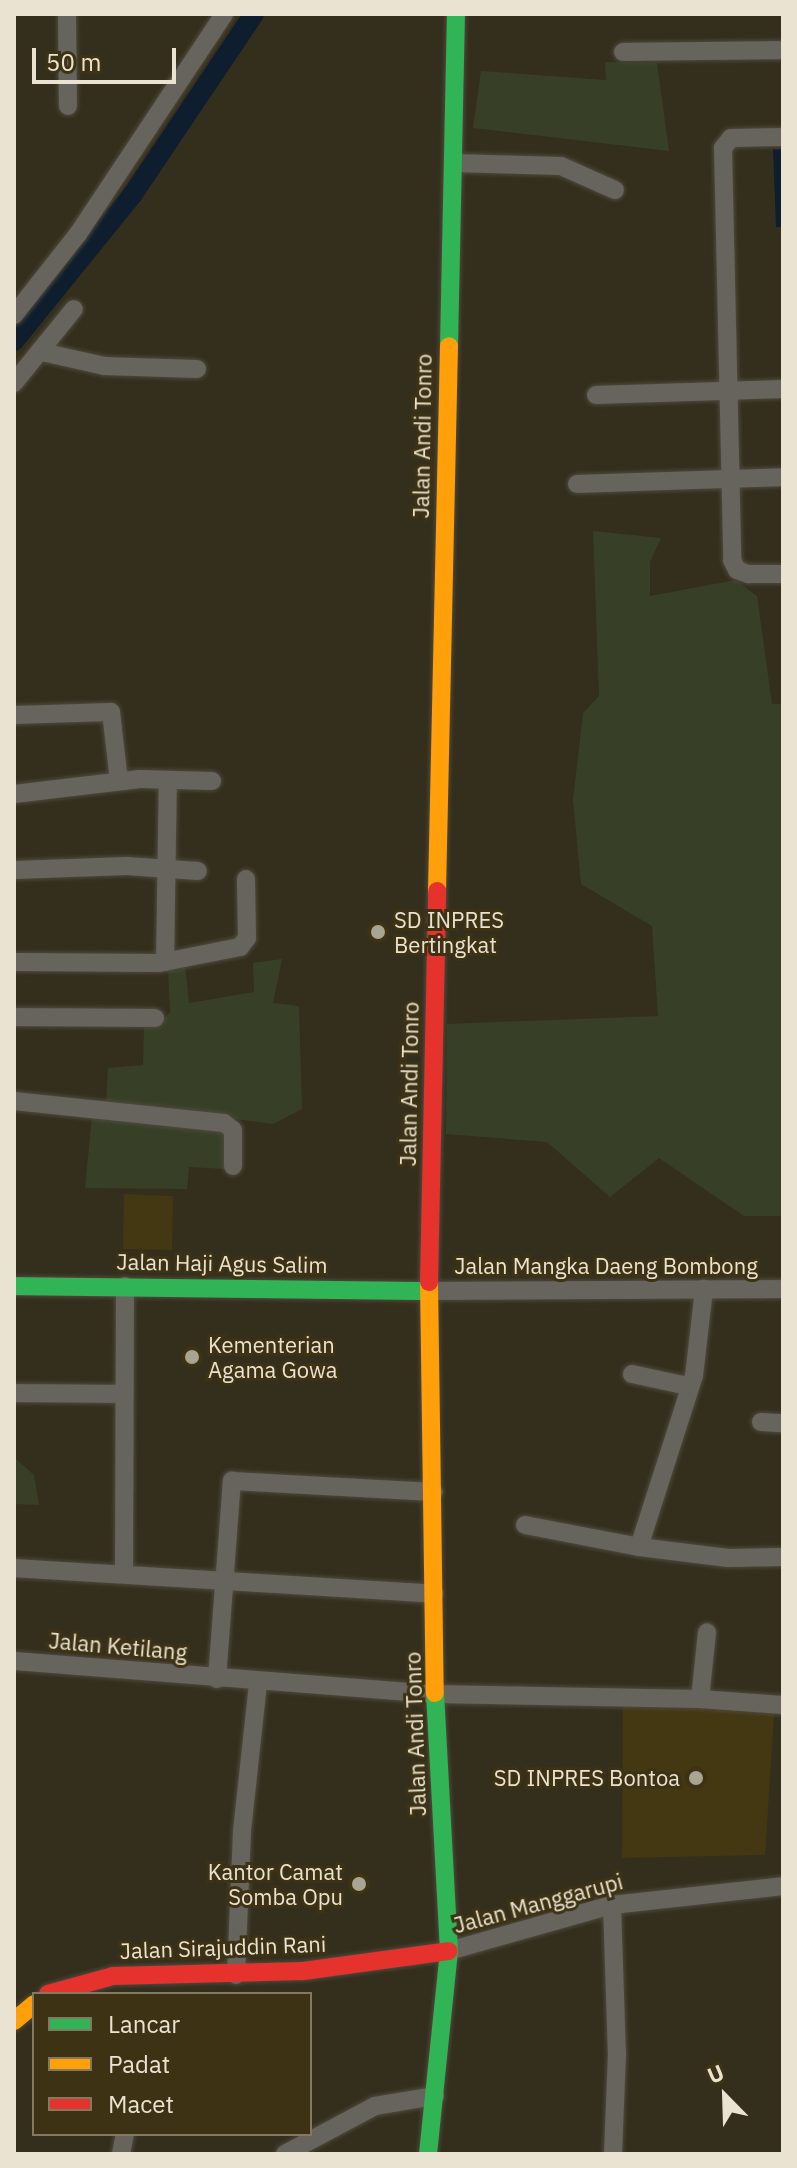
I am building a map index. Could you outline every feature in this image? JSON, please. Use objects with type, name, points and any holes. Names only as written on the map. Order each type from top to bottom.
[{"type":"street","points":[[67,14],[68,106]]},
{"type":"street","points":[[14,315],[78,234],[224,14]]},
{"type":"street","name":"Jalan Andi Tonro","points":[[428,2154],[449,1951],[435,1694],[429,1291],[456,14]]},
{"type":"street","points":[[623,52],[783,50]]},
{"type":"street","points":[[783,137],[731,138],[723,148],[732,390],[730,477],[737,570],[783,574]]},
{"type":"street","points":[[453,163],[561,166],[615,190]]},
{"type":"street","points":[[14,383],[74,309]]},
{"type":"street","points":[[42,352],[94,365],[197,369]]},
{"type":"street","points":[[596,395],[783,389]]},
{"type":"street","points":[[577,484],[783,477]]},
{"type":"street","points":[[14,715],[111,712],[119,781]]},
{"type":"street","points":[[14,794],[119,781],[212,781]]},
{"type":"street","points":[[165,962],[168,781]]},
{"type":"street","points":[[14,870],[198,871]]},
{"type":"street","points":[[14,962],[165,962],[245,943],[246,879]]},
{"type":"street","points":[[14,1017],[155,1018]]},
{"type":"street","points":[[14,1101],[224,1123],[233,1130],[233,1166]]},
{"type":"street","name":"Jalan Haji Agus Salim","points":[[14,1286],[429,1291]]},
{"type":"street","points":[[124,1572],[122,1394],[125,1286]]},
{"type":"street","points":[[639,1547],[688,1386],[704,1289]]},
{"type":"street","name":"Jalan Mangka Daeng Bombong","points":[[429,1291],[783,1289]]},
{"type":"street","points":[[632,1374],[688,1386]]},
{"type":"street","points":[[14,1393],[122,1394]]},
{"type":"street","points":[[761,1422],[783,1423]]},
{"type":"street","points":[[217,1679],[232,1481],[434,1492]]},
{"type":"street","points":[[525,1525],[639,1547],[728,1558],[783,1557]]},
{"type":"street","points":[[14,1568],[226,1578],[434,1594]]},
{"type":"street","points":[[700,1699],[707,1632]]},
{"type":"street","name":"Jalan Ketilang","points":[[14,1661],[258,1683],[435,1694],[700,1699],[783,1705]]},
{"type":"street","points":[[236,1975],[242,1831],[258,1683]]},
{"type":"street","name":"Jalan Manggarupi","points":[[449,1951],[612,1905],[783,1886]]},
{"type":"street","points":[[612,1905],[617,2054],[613,2154]]},
{"type":"street","name":"Jalan Sirajuddin Rani","points":[[55,1992],[113,1976],[236,1975],[449,1951]]},
{"type":"street","points":[[285,2154],[375,2106],[435,2096]]},
{"type":"shaded area","points":[[124,1194],[173,1196],[172,1250],[123,1249]]},
{"type":"shaded area","name":"SD INPRES Bontoa","points":[[623,1694],[775,1701],[765,1855],[622,1858]]},
{"type":"green space","points":[[605,62],[657,63],[669,151],[473,128],[481,71],[606,80]]},
{"type":"green space","points":[[593,531],[661,538],[650,562],[650,596],[736,580],[757,596],[772,704],[783,704],[783,1216],[744,1216],[659,1158],[610,1197],[547,1142],[446,1134],[447,1024],[658,1016],[652,926],[581,884],[573,800],[583,713],[599,696]]},
{"type":"green space","points":[[282,959],[273,1003],[299,1006],[302,1109],[273,1124],[106,1102],[108,1068],[143,1065],[144,1026],[161,1024],[170,1012],[168,968],[185,964],[189,1003],[254,992],[253,963]]},
{"type":"green space","points":[[92,1116],[224,1129],[225,1169],[189,1167],[187,1189],[85,1188]]},
{"type":"green space","points":[[14,1457],[34,1475],[39,1505],[14,1504]]},
{"type":"water","points":[[773,149],[783,149],[783,227],[776,227]]},
{"type":"waterway","points":[[14,341],[133,194],[254,14]]},
{"type":"traffic: fast","points":[[449,346],[456,14]]},
{"type":"traffic: fast","points":[[14,1286],[429,1291]]},
{"type":"traffic: fast","points":[[428,2154],[449,1951],[435,1693]]},
{"type":"traffic: slow","points":[[437,891],[449,346]]},
{"type":"traffic: slow","points":[[429,1282],[435,1693]]},
{"type":"traffic: slow","points":[[14,2021],[32,2006]]},
{"type":"traffic: jam","points":[[429,1282],[437,891]]},
{"type":"traffic: jam","points":[[55,1992],[113,1976],[303,1971],[449,1951]]},
{"type":"place","name":"SD INPRES Bertingkat","points":[[378,932]]},
{"type":"place","name":"Kementerian Agama Gowa","points":[[192,1357]]},
{"type":"place","name":"SD INPRES Bontoa","points":[[696,1778]]},
{"type":"place","name":"Kantor Camat Somba Opu","points":[[359,1884]]}]
